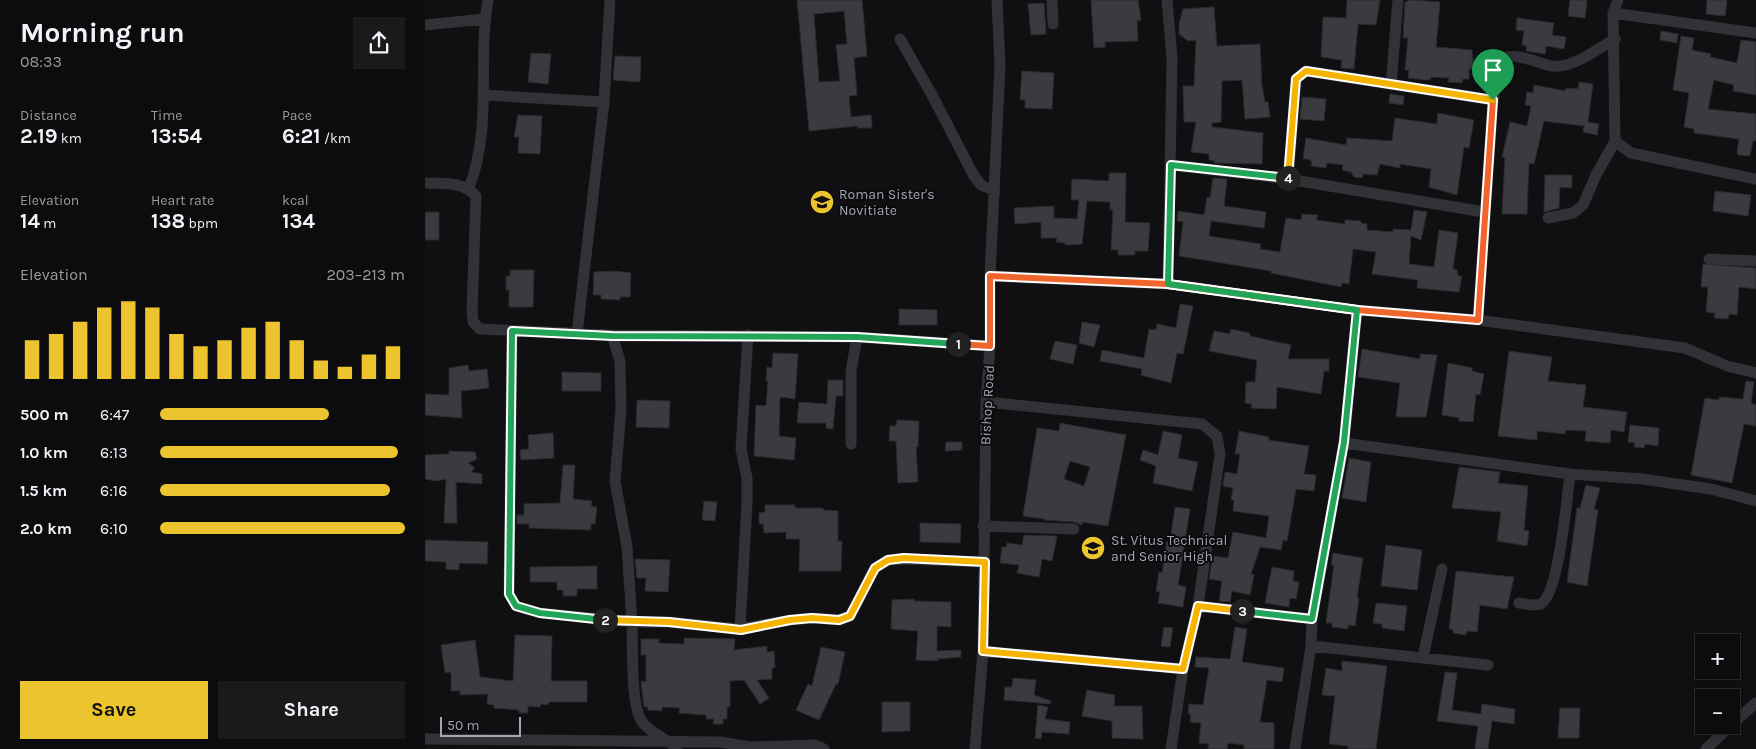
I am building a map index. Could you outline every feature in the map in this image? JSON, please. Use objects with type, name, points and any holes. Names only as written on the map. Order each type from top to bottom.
[{"type":"street","points":[[469,188],[476,169],[483,132],[484,19],[488,0]]},
{"type":"street","points":[[577,333],[604,102],[610,0]]},
{"type":"street","name":"Bishop Road","points":[[975,749],[983,651],[985,562],[983,526],[986,402],[990,346],[990,276],[999,66],[997,0]]},
{"type":"street","points":[[1053,0],[1053,24]]},
{"type":"street","points":[[1167,0],[1172,58],[1168,284]]},
{"type":"street","points":[[1391,85],[1398,0]]},
{"type":"street","points":[[1547,218],[1573,213],[1583,205],[1596,175],[1615,141],[1615,39],[1613,12],[1618,0]]},
{"type":"street","points":[[1613,12],[1756,33]]},
{"type":"street","points":[[425,25],[484,19]]},
{"type":"street","points":[[900,39],[931,92],[973,176],[981,185],[995,191]]},
{"type":"street","points":[[1478,320],[1493,100],[1499,82],[1501,62],[1504,58],[1522,58],[1554,66],[1567,65],[1615,39]]},
{"type":"street","points":[[1288,179],[1296,79],[1301,73],[1306,71],[1493,100]]},
{"type":"street","points":[[484,95],[604,102]]},
{"type":"street","points":[[1615,141],[1631,153],[1756,179]]},
{"type":"street","points":[[1171,165],[1288,179],[1484,212]]},
{"type":"street","points":[[425,183],[459,184],[469,188],[476,196],[473,322],[480,330],[612,336],[748,335],[857,337],[990,346]]},
{"type":"street","points":[[1709,259],[1756,261]]},
{"type":"street","points":[[990,276],[1168,284],[1357,310],[1478,320],[1685,348],[1727,366],[1756,373]]},
{"type":"street","points":[[1295,749],[1311,646],[1312,619],[1344,442],[1357,310]]},
{"type":"street","points":[[512,331],[509,594],[516,606],[540,613],[632,622],[669,622],[741,630],[790,620],[812,618],[839,620],[850,616],[875,568],[888,560],[904,558],[985,562]]},
{"type":"street","points":[[741,630],[747,503],[747,478],[741,449],[748,335]]},
{"type":"street","points":[[612,336],[620,361],[621,409],[615,482],[627,547],[635,706],[643,723],[674,746]]},
{"type":"street","points":[[851,444],[851,371],[857,337]]},
{"type":"street","points":[[986,402],[1202,424],[1217,436],[1220,454],[1198,606],[1183,669],[1171,749]]},
{"type":"street","points":[[1344,442],[1570,474],[1642,479],[1711,489],[1756,500]]},
{"type":"street","points":[[1519,603],[1538,605],[1544,603],[1549,591],[1556,571],[1570,474]]},
{"type":"street","points":[[983,526],[1074,529]]},
{"type":"street","points":[[1423,657],[1442,569]]},
{"type":"street","points":[[1198,606],[1312,619]]},
{"type":"street","points":[[1311,646],[1488,665]]},
{"type":"street","points":[[983,651],[1183,669]]},
{"type":"street","points":[[1740,717],[1756,703]]},
{"type":"street","points":[[1705,749],[1721,734]]},
{"type":"street","points":[[425,739],[674,746],[719,742],[750,747],[815,745],[824,749]]},
{"type":"building","points":[[797,0],[862,0],[867,56],[854,58],[857,95],[849,96],[851,117],[871,115],[872,128],[858,128],[857,126],[809,131]],"holes":[[[844,11],[847,44],[836,45],[840,81],[819,82],[814,14]]]},
{"type":"building","points":[[1091,0],[1138,0],[1141,20],[1137,21],[1138,41],[1105,42],[1105,47],[1094,48]]},
{"type":"building","points":[[1347,0],[1380,0],[1376,25],[1358,24],[1354,69],[1341,68],[1342,60],[1321,57],[1323,17],[1346,18]]},
{"type":"building","points":[[1411,0],[1440,2],[1436,47],[1472,50],[1474,69],[1469,69],[1469,79],[1463,79],[1462,83],[1448,82],[1449,78],[1431,77],[1431,79],[1426,80],[1408,78],[1409,70],[1405,70],[1408,38],[1403,38],[1405,2]]},
{"type":"building","points":[[1570,0],[1587,0],[1585,18],[1568,16]]},
{"type":"building","points":[[1707,0],[1727,0],[1725,16],[1706,14]]},
{"type":"building","points":[[1044,3],[1046,34],[1031,35],[1028,4]]},
{"type":"building","points":[[1214,7],[1217,46],[1260,44],[1262,86],[1265,102],[1268,102],[1270,117],[1245,119],[1242,80],[1222,81],[1221,122],[1212,123],[1212,127],[1263,133],[1262,164],[1214,163],[1215,161],[1209,160],[1209,154],[1191,152],[1196,122],[1184,122],[1183,86],[1194,86],[1196,40],[1188,41],[1179,34],[1179,24],[1183,9]]},
{"type":"building","points":[[1517,18],[1554,23],[1552,35],[1566,37],[1564,49],[1546,46],[1545,54],[1526,51],[1527,46],[1522,45],[1524,31],[1516,30]]},
{"type":"building","points":[[1661,31],[1678,34],[1677,43],[1660,40]]},
{"type":"building","points":[[1681,36],[1694,38],[1692,50],[1711,54],[1710,57],[1737,63],[1741,40],[1756,42],[1756,95],[1733,91],[1734,85],[1714,80],[1708,109],[1756,114],[1756,141],[1753,141],[1750,155],[1738,155],[1739,139],[1694,133],[1694,129],[1684,127],[1689,93],[1673,90]]},
{"type":"building","points":[[531,53],[551,54],[548,84],[528,82]]},
{"type":"building","points":[[615,56],[641,57],[640,82],[613,80]]},
{"type":"building","points":[[1022,71],[1054,73],[1052,109],[1025,108],[1025,100],[1020,100]]},
{"type":"building","points":[[1579,82],[1593,84],[1588,122],[1599,124],[1597,135],[1583,132],[1584,126],[1544,121],[1534,164],[1529,163],[1527,214],[1502,214],[1505,158],[1502,157],[1510,122],[1527,126],[1531,106],[1525,105],[1527,92],[1533,93],[1534,85],[1566,91],[1566,88],[1578,89]]},
{"type":"building","points":[[1390,94],[1404,96],[1403,105],[1389,103]]},
{"type":"building","points":[[1302,97],[1326,99],[1324,121],[1300,119]]},
{"type":"building","points":[[1438,113],[1474,120],[1469,148],[1464,147],[1457,195],[1429,187],[1431,169],[1400,164],[1400,168],[1380,164],[1377,175],[1363,174],[1362,178],[1354,177],[1351,172],[1342,170],[1343,165],[1327,163],[1326,168],[1311,166],[1312,162],[1308,159],[1303,159],[1306,138],[1346,145],[1347,138],[1392,141],[1395,118],[1437,124]]},
{"type":"building","points":[[518,115],[542,116],[540,154],[518,153],[519,137],[514,137]]},
{"type":"building","points":[[1109,173],[1126,173],[1125,222],[1150,223],[1148,251],[1135,251],[1135,255],[1118,255],[1118,250],[1111,250],[1113,210],[1110,210],[1110,202],[1087,201],[1082,244],[1065,245],[1065,243],[1056,242],[1057,238],[1041,238],[1041,222],[1015,224],[1014,208],[1054,206],[1054,218],[1077,219],[1079,200],[1071,200],[1072,179],[1109,181]]},
{"type":"building","points":[[1545,175],[1572,175],[1572,188],[1560,187],[1559,208],[1544,212]]},
{"type":"building","points":[[1213,178],[1227,179],[1224,206],[1266,212],[1264,228],[1211,221],[1209,236],[1261,244],[1260,249],[1280,252],[1286,218],[1301,220],[1302,214],[1318,215],[1316,220],[1345,224],[1345,220],[1361,221],[1361,223],[1367,224],[1367,230],[1393,232],[1393,229],[1411,230],[1414,210],[1427,212],[1421,240],[1411,236],[1409,264],[1434,267],[1439,230],[1458,233],[1453,269],[1457,270],[1458,276],[1462,276],[1459,292],[1417,288],[1418,280],[1372,274],[1376,252],[1353,249],[1349,284],[1342,283],[1341,287],[1271,273],[1271,271],[1179,256],[1183,222],[1177,221],[1178,211],[1204,215],[1207,197],[1210,198]]},
{"type":"building","points":[[1715,191],[1751,195],[1748,216],[1713,211]]},
{"type":"building","points":[[425,212],[439,212],[439,240],[425,240]]},
{"type":"building","points":[[1703,264],[1756,268],[1756,289],[1739,287],[1737,315],[1729,314],[1728,319],[1714,318],[1715,313],[1706,312],[1708,287],[1701,287]]},
{"type":"building","points":[[510,270],[534,270],[533,307],[509,307],[509,290],[506,290],[506,276],[510,276]]},
{"type":"building","points":[[614,271],[631,273],[630,297],[620,297],[620,300],[601,299],[601,295],[593,295],[594,272]]},
{"type":"building","points":[[1180,304],[1193,306],[1183,354],[1177,353],[1171,383],[1141,375],[1142,369],[1100,361],[1102,350],[1144,358],[1149,329],[1156,330],[1157,324],[1176,328]]},
{"type":"building","points":[[899,309],[937,310],[937,325],[899,325]]},
{"type":"building","points":[[1082,322],[1100,325],[1094,347],[1079,343]]},
{"type":"building","points":[[1231,329],[1250,333],[1250,336],[1291,345],[1288,359],[1329,359],[1329,371],[1324,371],[1321,394],[1277,387],[1276,409],[1251,408],[1252,404],[1245,403],[1246,382],[1255,382],[1257,360],[1209,351],[1214,331],[1230,334]]},
{"type":"building","points":[[1055,341],[1077,345],[1073,364],[1050,359]]},
{"type":"building","points":[[1362,349],[1420,359],[1420,354],[1437,355],[1426,417],[1396,417],[1400,383],[1358,377]]},
{"type":"building","points":[[1509,351],[1552,357],[1548,381],[1586,385],[1583,407],[1627,412],[1624,432],[1611,430],[1610,443],[1585,441],[1586,431],[1566,430],[1565,434],[1537,431],[1537,440],[1498,436]]},
{"type":"building","points":[[773,353],[798,354],[795,399],[780,397],[779,436],[796,438],[794,460],[754,456],[756,405],[766,406],[767,367],[772,368]]},
{"type":"building","points":[[1448,363],[1472,368],[1472,371],[1484,374],[1480,395],[1476,394],[1473,422],[1459,421],[1459,418],[1442,415]]},
{"type":"building","points":[[468,365],[469,371],[487,369],[489,388],[461,391],[462,418],[425,415],[425,394],[449,395],[449,368]]},
{"type":"building","points":[[562,372],[601,373],[601,391],[562,391]]},
{"type":"building","points":[[828,380],[843,380],[843,396],[836,396],[833,429],[826,428],[826,423],[797,423],[799,402],[827,404]]},
{"type":"building","points":[[1746,381],[1754,382],[1751,403],[1756,405],[1756,426],[1744,424],[1732,483],[1691,475],[1705,398],[1719,400],[1719,397],[1743,399]]},
{"type":"building","points":[[637,400],[670,401],[669,428],[636,427]]},
{"type":"building","points":[[897,420],[919,421],[918,447],[916,447],[918,482],[898,483],[896,441],[889,441],[890,426],[896,426]]},
{"type":"building","points":[[1060,423],[1126,435],[1108,526],[1083,522],[1082,525],[1074,522],[1044,520],[1023,516],[1037,428],[1059,431]],"holes":[[[1070,461],[1090,467],[1084,486],[1064,479]]]},
{"type":"building","points":[[1630,425],[1659,428],[1658,446],[1645,444],[1644,448],[1634,447],[1635,443],[1628,442]]},
{"type":"building","points":[[1163,431],[1182,435],[1178,458],[1198,462],[1192,491],[1153,483],[1156,466],[1140,460],[1143,450],[1158,455]]},
{"type":"building","points":[[1239,431],[1269,437],[1268,440],[1309,446],[1304,474],[1316,475],[1314,491],[1296,489],[1287,541],[1283,540],[1281,550],[1260,547],[1251,574],[1254,575],[1250,595],[1232,591],[1230,602],[1219,601],[1222,581],[1209,579],[1213,556],[1228,558],[1233,532],[1266,538],[1269,516],[1233,511],[1234,500],[1231,500],[1233,488],[1223,486],[1225,472],[1237,474],[1240,454],[1235,454]]},
{"type":"building","points":[[553,433],[554,458],[521,460],[520,450],[529,449],[528,435]]},
{"type":"building","points":[[946,442],[962,442],[962,450],[945,451]]},
{"type":"building","points":[[449,451],[475,452],[477,459],[468,463],[475,468],[471,472],[482,474],[482,484],[456,482],[457,523],[444,523],[446,479],[436,481],[425,479],[425,455],[449,454]]},
{"type":"building","points":[[1349,458],[1371,462],[1366,502],[1342,498]]},
{"type":"building","points":[[563,465],[575,465],[573,499],[592,501],[591,506],[597,507],[595,524],[591,524],[591,530],[529,528],[529,524],[517,524],[517,515],[524,515],[524,504],[560,503]]},
{"type":"building","points":[[1459,467],[1500,472],[1498,483],[1528,486],[1524,530],[1529,531],[1527,546],[1497,541],[1501,512],[1452,508]]},
{"type":"building","points":[[1586,485],[1600,488],[1594,509],[1598,510],[1587,586],[1567,582],[1577,508],[1580,508]]},
{"type":"building","points":[[704,501],[717,502],[715,521],[702,520]]},
{"type":"building","points":[[765,505],[795,505],[795,508],[823,508],[823,510],[838,511],[838,541],[842,541],[841,571],[799,571],[800,539],[786,539],[786,532],[764,533],[763,524],[759,524],[759,513],[765,512]]},
{"type":"building","points":[[1175,507],[1190,509],[1178,585],[1186,587],[1183,607],[1158,603],[1160,592],[1156,591],[1159,572],[1162,573],[1167,541],[1170,542]]},
{"type":"building","points":[[920,523],[961,524],[960,543],[920,542]]},
{"type":"building","points":[[1024,535],[1057,536],[1052,561],[1042,559],[1039,577],[1017,573],[1019,565],[1000,563],[1002,547],[1006,547],[1007,543],[1022,545]]},
{"type":"building","points":[[425,540],[488,542],[487,564],[459,563],[459,570],[446,569],[446,562],[425,561]]},
{"type":"building","points":[[1386,545],[1422,550],[1417,590],[1381,586]]},
{"type":"building","points":[[1333,553],[1363,558],[1355,626],[1348,625],[1348,629],[1332,627],[1332,623],[1326,623],[1334,565],[1331,565]]},
{"type":"building","points":[[635,559],[670,560],[668,592],[645,591],[646,578],[637,578]]},
{"type":"building","points":[[597,566],[597,589],[577,589],[577,596],[563,596],[563,590],[557,590],[557,582],[530,582],[530,567]]},
{"type":"building","points":[[1272,567],[1294,571],[1293,581],[1299,582],[1296,599],[1290,598],[1289,607],[1265,603]]},
{"type":"building","points":[[1456,571],[1514,577],[1507,609],[1480,605],[1477,632],[1467,631],[1466,635],[1453,633],[1453,630],[1449,629]]},
{"type":"building","points":[[914,599],[914,601],[951,602],[951,627],[937,626],[937,651],[961,650],[961,657],[938,659],[938,661],[916,660],[918,631],[891,629],[892,600]]},
{"type":"building","points":[[1376,603],[1407,606],[1404,631],[1382,628],[1382,624],[1373,623]]},
{"type":"building","points":[[1164,627],[1173,628],[1170,647],[1161,646]]},
{"type":"building","points":[[1235,627],[1247,629],[1242,662],[1284,668],[1282,682],[1267,680],[1260,722],[1274,723],[1274,749],[1244,749],[1244,745],[1228,743],[1227,749],[1208,749],[1209,744],[1199,743],[1201,723],[1190,722],[1191,714],[1188,714],[1189,704],[1203,705],[1209,668],[1195,667],[1196,657],[1230,659]]},
{"type":"building","points":[[515,635],[552,636],[551,681],[587,681],[587,702],[549,702],[548,705],[541,704],[540,707],[528,706],[528,713],[519,713],[519,710],[494,708],[494,705],[487,704],[488,694],[460,695],[460,691],[451,691],[451,672],[445,673],[441,645],[475,640],[480,677],[513,681]]},
{"type":"building","points":[[684,638],[735,639],[734,650],[767,646],[767,652],[774,651],[775,667],[772,668],[772,679],[757,680],[769,698],[760,704],[744,680],[730,681],[730,707],[727,707],[727,719],[723,719],[723,724],[713,724],[714,719],[706,719],[706,715],[679,713],[680,708],[662,707],[662,711],[647,710],[648,707],[644,707],[641,681],[646,682],[646,655],[641,655],[641,639],[659,639],[659,643],[684,644]]},
{"type":"building","points":[[821,647],[845,652],[838,684],[836,684],[819,720],[796,710],[808,684],[812,686]]},
{"type":"building","points":[[1342,661],[1387,666],[1376,749],[1348,749],[1348,746],[1329,744],[1335,696],[1322,695],[1326,668],[1342,671]]},
{"type":"building","points":[[1445,672],[1457,673],[1452,710],[1481,714],[1482,704],[1515,709],[1514,724],[1492,721],[1488,749],[1475,749],[1478,726],[1437,721]]},
{"type":"building","points":[[1013,678],[1036,680],[1034,695],[1051,701],[1050,704],[1004,700],[1005,687],[1012,687]]},
{"type":"building","points":[[1087,690],[1115,695],[1114,706],[1142,706],[1143,739],[1112,738],[1112,721],[1082,716]]},
{"type":"building","points":[[882,702],[910,702],[910,731],[882,732]]},
{"type":"building","points":[[1038,705],[1048,707],[1045,719],[1070,722],[1069,734],[1042,732],[1041,739],[1035,738]]},
{"type":"building","points":[[1560,708],[1580,708],[1579,738],[1558,738]]},
{"type":"place","name":"Roman Sister's Novitiate","points":[[822,202]]},
{"type":"place","name":"St. Vitus Technical and Senior High","points":[[1093,548]]},
{"type":"route","points":[[1493,100],[1306,71],[1301,73],[1296,79],[1294,126],[1288,179],[1171,165],[1168,224],[1168,284],[1357,310],[1344,442],[1312,619],[1198,606],[1183,669],[983,651],[985,562],[904,558],[888,560],[875,568],[864,586],[857,606],[850,616],[839,620],[812,618],[790,620],[741,630],[708,628],[669,622],[632,622],[540,613],[516,606],[509,594],[508,546],[512,331],[612,336],[748,335],[857,337],[990,346],[990,276],[1168,284],[1294,301],[1357,310],[1478,320],[1493,100]]}]
